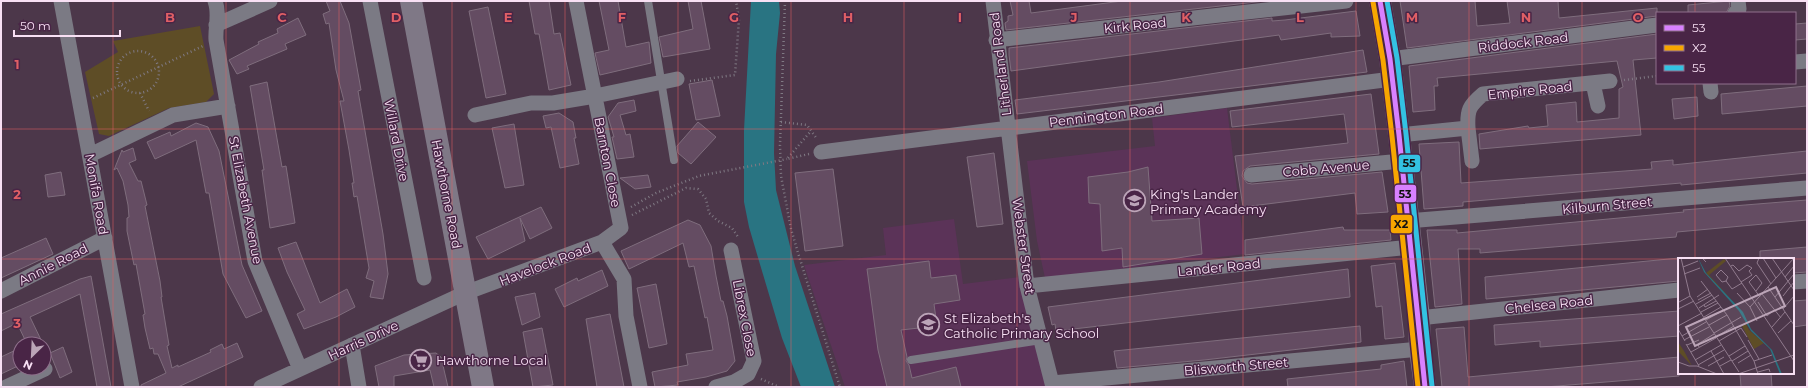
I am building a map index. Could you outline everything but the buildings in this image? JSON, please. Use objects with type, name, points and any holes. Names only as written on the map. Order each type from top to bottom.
[{"type":"main road","name":"Hawthorne Road","points":[[411,1],[483,387]]},
{"type":"main road","points":[[1380,1],[1391,69],[1399,135],[1425,387]]},
{"type":"street","name":"Monifa Road","points":[[61,1],[132,387]]},
{"type":"street","name":"St Elizabeth Avenue","points":[[215,1],[218,10],[216,40],[255,260],[300,369]]},
{"type":"street","points":[[216,25],[270,1]]},
{"type":"street","name":"Willard Drive","points":[[370,1],[424,278]]},
{"type":"street","name":"Barnton Close","points":[[576,1],[620,221]]},
{"type":"street","name":"Litherland Road","points":[[993,1],[996,40],[1008,127]]},
{"type":"street","name":"Kirk Road","points":[[996,40],[1346,1]]},
{"type":"street","points":[[1737,12],[1739,9],[1738,1]]},
{"type":"street","name":"Riddock Road","points":[[1391,69],[1656,25]]},
{"type":"street","points":[[1796,62],[1807,61]]},
{"type":"street","name":"Pennington Road","points":[[821,152],[1008,127],[1391,69]]},
{"type":"street","points":[[475,115],[531,103],[553,103],[595,96],[670,80]]},
{"type":"street","name":"Empire Road","points":[[1472,161],[1467,114],[1471,105],[1483,94],[1610,82]]},
{"type":"street","points":[[1593,83],[1598,106]]},
{"type":"street","points":[[90,155],[173,115],[228,106]]},
{"type":"street","name":"Webster Street","points":[[1008,127],[1028,286],[1053,385]]},
{"type":"street","points":[[1399,135],[1468,128]]},
{"type":"street","name":"Cobb Avenue","points":[[1250,175],[1402,161]]},
{"type":"street","name":"Kilburn Street","points":[[1407,221],[1807,188]]},
{"type":"street","name":"Havelock Road","points":[[465,293],[602,242],[620,221]]},
{"type":"street","name":"Annie Road","points":[[1,291],[105,238]]},
{"type":"street","points":[[602,242],[624,279],[626,316],[640,387]]},
{"type":"street","name":"Librex Close","points":[[716,387],[734,382],[748,374],[754,361],[735,244]]},
{"type":"street","name":"Lander Road","points":[[1028,286],[1411,247]]},
{"type":"street","points":[[1794,282],[1807,281]]},
{"type":"street","name":"Chelsea Road","points":[[1419,318],[1678,290]]},
{"type":"street","name":"Harris Drive","points":[[261,387],[465,293]]},
{"type":"street","points":[[352,345],[359,387]]},
{"type":"street","name":"Blisworth Street","points":[[1053,385],[1420,349]]},
{"type":"street","points":[[6,387],[30,376]]},
{"type":"lane","points":[[648,1],[670,80],[674,160]]},
{"type":"lane","points":[[911,360],[1041,340]]},
{"type":"path","points":[[670,80],[684,82],[735,75],[739,19],[736,1]]},
{"type":"path","points":[[785,1],[781,122],[781,176],[791,229],[812,302],[840,387]]},
{"type":"path","points":[[80,104],[216,40]]},
{"type":"path","points":[[138,51],[151,56],[158,67],[157,81],[147,92],[140,94],[133,93],[121,85],[118,79],[118,66],[126,55],[138,51]]},
{"type":"path","points":[[1610,82],[1656,76]]},
{"type":"path","points":[[140,94],[156,124]]},
{"type":"path","points":[[620,221],[656,193],[699,176],[821,152],[821,143],[807,125],[781,122]]},
{"type":"path","points":[[787,159],[811,131]]},
{"type":"path","points":[[620,221],[686,188],[698,188],[706,199],[709,213],[718,221],[732,228],[735,244]]},
{"type":"path","points":[[748,374],[779,387]]},
{"type":"shaded area","points":[[200,26],[214,94],[206,102],[169,108],[109,136],[99,134],[85,72],[118,52],[113,41]]},
{"type":"shaded area","name":"King's Lander Primary Academy","points":[[1227,108],[1245,254],[1045,278],[1037,241],[1027,161],[1155,146],[1152,118]]},
{"type":"shaded area","name":"St Elizabeth's Catholic Primary School","points":[[954,219],[963,284],[1021,277],[1048,387],[845,387],[804,265],[886,255],[883,228]]},
{"type":"water","points":[[751,1],[779,1],[780,13],[776,54],[774,153],[776,190],[795,266],[835,387],[801,387],[782,338],[749,227],[744,202],[744,130]]},
{"type":"transit line","name":"53","points":[[1380,1],[1390,59],[1399,135],[1425,387]]},
{"type":"transit line","name":"55","points":[[1387,1],[1397,58],[1406,134],[1432,386]]},
{"type":"transit line","name":"X2","points":[[1373,2],[1383,60],[1392,136],[1418,387]]},
{"type":"place","name":"King's Lander Primary Academy","points":[[1135,201]]},
{"type":"place","name":"St Elizabeth's Catholic Primary School","points":[[928,325]]},
{"type":"place","name":"Hawthorne Local","points":[[420,360]]}]
